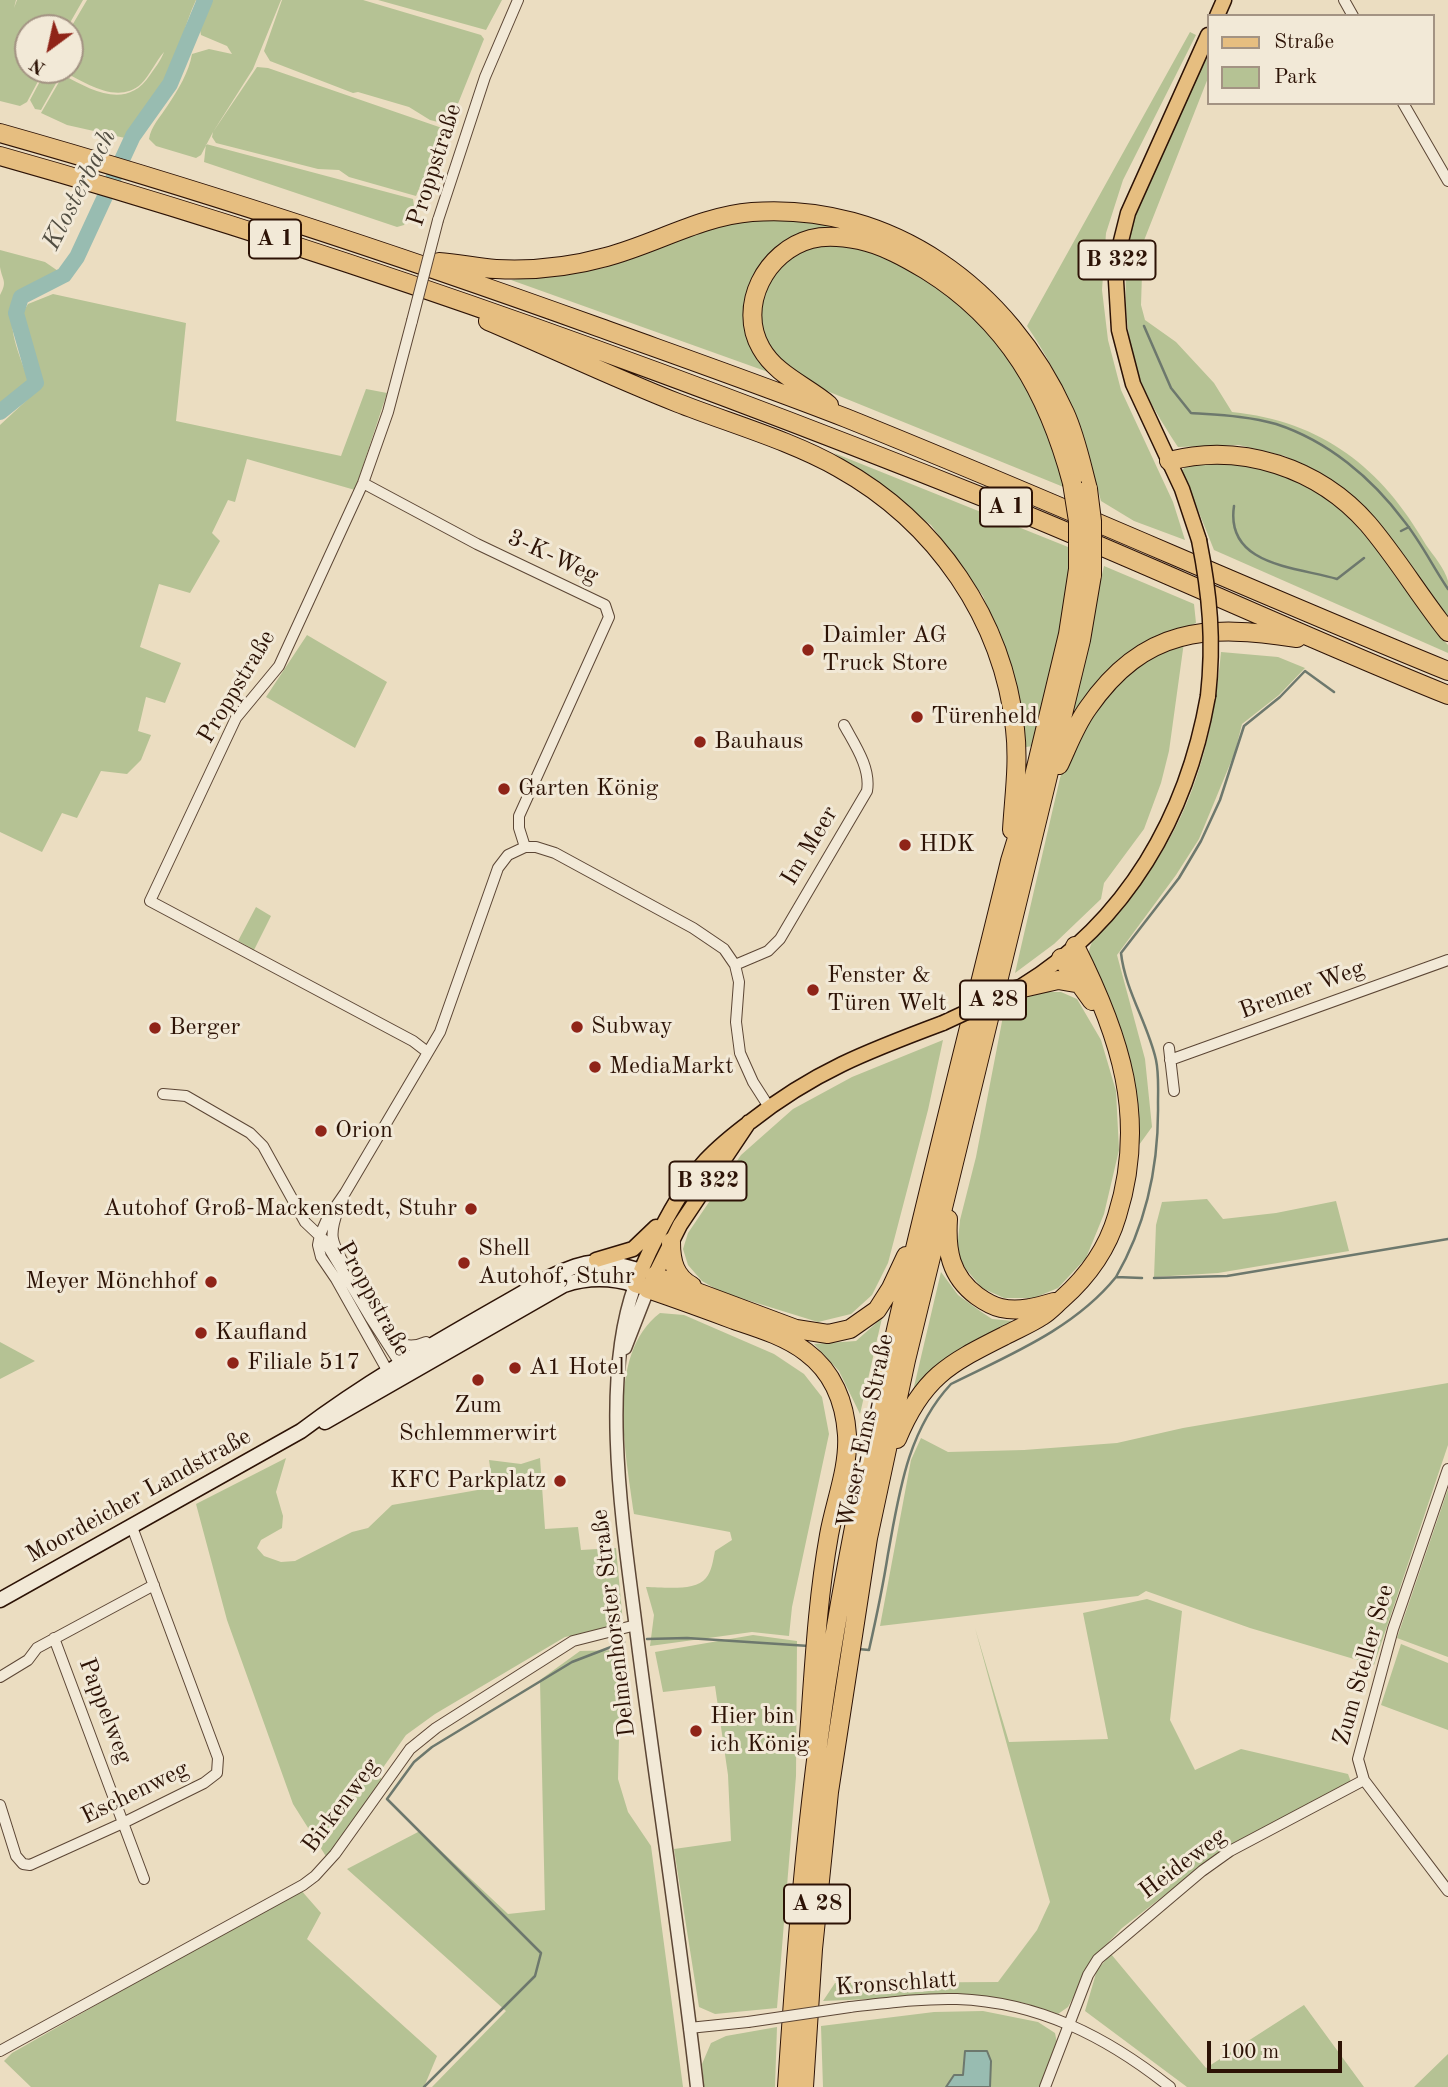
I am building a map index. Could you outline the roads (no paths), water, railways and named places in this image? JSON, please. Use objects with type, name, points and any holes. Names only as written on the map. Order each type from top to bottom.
[{"type":"highway","name":"A 1","points":[[0,133],[127,169],[414,260],[842,416],[1015,486],[1448,671]]},
{"type":"highway","name":"A 1","points":[[0,156],[100,184],[430,290],[613,354],[995,502],[1448,695]]},
{"type":"highway","points":[[414,260],[493,269],[531,270],[570,266],[609,257],[712,220],[751,212],[829,215],[864,225],[921,249],[948,267],[993,306],[1013,328],[1034,356],[1065,414],[1077,444],[1080,486]]},
{"type":"highway","points":[[842,416],[773,364],[761,349],[754,331],[752,311],[755,291],[763,274],[776,259],[810,239],[831,236],[860,240],[913,262],[940,279],[983,315],[1022,362],[1039,391],[1080,486],[1092,531],[1085,572],[1026,809],[1010,861]]},
{"type":"highway","points":[[430,290],[485,320],[631,385],[838,467],[883,496],[918,527],[944,555],[972,598],[1002,665],[1015,729],[1017,762],[1010,861]]},
{"type":"highway","points":[[1169,461],[1209,454],[1248,457],[1284,466],[1321,484],[1366,522],[1448,632]]},
{"type":"highway","points":[[1043,798],[1081,640],[1085,572]]},
{"type":"highway","points":[[1043,798],[1087,709],[1116,675],[1156,646],[1195,633],[1225,630],[1321,642]]},
{"type":"highway","name":"Weser-Ems-Straße","points":[[804,2087],[820,1872],[827,1649],[843,1637],[950,1178],[1043,798]]},
{"type":"highway","name":"Weser-Ems-Straße","points":[[843,1637],[866,1464],[1010,861]]},
{"type":"highway","points":[[883,1467],[906,1416],[935,1377],[958,1359],[1040,1318],[1053,1308],[1080,1283],[1099,1258],[1115,1225],[1129,1170],[1131,1109],[1124,1071],[1105,1013],[1075,946]]},
{"type":"highway","points":[[1061,958],[1091,999],[1105,1013]]},
{"type":"highway","points":[[1014,990],[1058,980],[1081,984]]},
{"type":"highway","points":[[950,1178],[948,1247],[951,1262],[963,1284],[985,1302],[1000,1308],[1028,1308],[1060,1300]]},
{"type":"highway","points":[[645,1280],[696,1292],[796,1329],[828,1334],[850,1329],[867,1319],[886,1298],[921,1228]]},
{"type":"highway","points":[[671,1242],[674,1268],[696,1292]]},
{"type":"highway","points":[[645,1280],[782,1338],[807,1352],[822,1366],[839,1393],[847,1437],[844,1469],[829,1534],[827,1649]]},
{"type":"highway","name":"A 28","points":[[787,2087],[794,1976],[811,1801],[805,1790],[827,1649]]},
{"type":"main road","name":"B 322","points":[[1014,990],[1075,946],[1118,900],[1151,855],[1193,765],[1208,696],[1212,641],[1211,608],[1199,540],[1169,461],[1133,384],[1123,350],[1117,305],[1117,257],[1128,213],[1206,40]]},
{"type":"main road","name":"Delmenhorster Straße","points":[[664,1224],[704,1162],[769,1107],[832,1067],[943,1023],[1014,990]]},
{"type":"main road","name":"Delmenhorster Straße","points":[[645,1280],[749,1122]]},
{"type":"main road","name":"B 322","points":[[645,1280],[664,1224]]},
{"type":"main road","points":[[596,1261],[633,1249],[645,1240],[653,1229],[664,1224]]},
{"type":"main road","name":"Moordeicher Landstraße","points":[[0,1600],[301,1431],[319,1425],[438,1342],[550,1277],[574,1266],[596,1261],[645,1280]]},
{"type":"main road","name":"Moordeicher Landstraße","points":[[397,1373],[580,1280],[645,1280]]},
{"type":"street","name":"Proppstraße","points":[[397,1373],[321,1257],[318,1245],[327,1219],[345,1193],[426,1051],[413,1041],[150,901],[236,718],[279,666],[363,483],[388,412],[438,220],[485,78],[518,0]]},
{"type":"street","points":[[1405,105],[1448,181]]},
{"type":"street","name":"3-K-Weg","points":[[363,483],[477,544],[605,605],[609,617],[606,626],[519,816],[524,847]]},
{"type":"street","name":"Im Meer","points":[[735,965],[768,951],[780,939],[867,792],[868,775],[858,748],[844,725]]},
{"type":"street","points":[[426,1051],[436,1040],[447,1014],[498,868],[508,855],[524,847],[536,847],[555,853],[702,933],[724,949],[735,965],[740,982],[736,1022],[740,1053],[753,1082],[769,1107]]},
{"type":"street","name":"Bremer Weg","points":[[1170,1060],[1448,960]]},
{"type":"street","points":[[1169,1048],[1174,1091]]},
{"type":"street","name":"Proppstraße","points":[[163,1094],[186,1096],[250,1133],[263,1146],[305,1222],[320,1235],[350,1282],[383,1338],[397,1373]]},
{"type":"street","name":"Proppstraße","points":[[345,1193],[331,1233],[333,1244],[352,1277],[350,1282]]},
{"type":"street","name":"Proppstraße","points":[[320,1235],[331,1233]]},
{"type":"street","name":"Delmenhorster Straße","points":[[645,1280],[620,1361],[617,1428],[636,1625],[697,2087]]},
{"type":"street","name":"Proppstraße","points":[[383,1338],[402,1346],[438,1342]]},
{"type":"street","name":"Zum Steller See","points":[[1448,1469],[1393,1629],[1358,1759],[1363,1780],[1448,1891]]},
{"type":"street","name":"Eschenweg","points":[[0,1805],[16,1856],[23,1864],[36,1863],[125,1822],[211,1779],[217,1773],[218,1758],[132,1527]]},
{"type":"street","points":[[0,1677],[29,1660],[37,1648],[154,1585]]},
{"type":"street","name":"Birkenweg","points":[[0,2051],[303,1885],[335,1854],[411,1749],[436,1728],[573,1641],[636,1625]]},
{"type":"street","name":"Pappelweg","points":[[54,1638],[125,1822],[144,1879]]},
{"type":"street","name":"Heideweg","points":[[1045,2087],[1068,2023],[1088,1975],[1098,1959],[1202,1871],[1230,1851],[1363,1780]]},
{"type":"street","name":"Kronschlatt","points":[[689,2028],[912,2000],[958,1999],[1040,2013],[1068,2023],[1097,2036],[1170,2087]]},
{"type":"water","points":[[965,2051],[987,2051],[991,2061],[990,2087],[946,2087],[954,2075],[963,2075]]},
{"type":"waterway","name":"Klosterbach","points":[[0,412],[36,383],[16,313],[21,297],[64,275],[77,257],[133,136],[170,84],[205,0]]},
{"type":"waterway","points":[[1144,326],[1171,388],[1191,413],[1266,421],[1295,431],[1331,451],[1363,476],[1391,505],[1416,537],[1448,589]]},
{"type":"waterway","points":[[1234,506],[1234,526],[1241,541],[1252,552],[1267,560],[1337,579],[1364,558]]},
{"type":"waterway","points":[[1401,531],[1409,527]]},
{"type":"waterway","points":[[1116,1277],[1143,1215],[1153,1172],[1158,1126],[1156,1060],[1127,980],[1121,953],[1179,878],[1201,841],[1220,800],[1244,726],[1280,697],[1305,671],[1334,692]]},
{"type":"waterway","points":[[1154,1278],[1227,1276],[1448,1239]]},
{"type":"waterway","points":[[858,1649],[869,1650],[901,1486],[915,1443],[936,1402],[951,1384],[1061,1326],[1081,1312],[1116,1277],[1142,1278]]},
{"type":"waterway","points":[[647,1639],[687,1638],[809,1646]]},
{"type":"waterway","points":[[424,2087],[535,1976],[541,1953],[387,1799],[414,1762],[432,1747],[572,1662],[624,1642]]},
{"type":"place","name":"Daimler AG Truck Store","points":[[808,650]]},
{"type":"place","name":"Türenheld","points":[[917,717]]},
{"type":"place","name":"Bauhaus","points":[[700,742]]},
{"type":"place","name":"Garten König","points":[[504,789]]},
{"type":"place","name":"HDK","points":[[905,845]]},
{"type":"place","name":"Fenster & Türen Welt","points":[[813,990]]},
{"type":"place","name":"Subway","points":[[577,1027]]},
{"type":"place","name":"Berger","points":[[155,1028]]},
{"type":"place","name":"MediaMarkt","points":[[595,1067]]},
{"type":"place","name":"Orion","points":[[321,1131]]},
{"type":"place","name":"Autohof Groß-Mackenstedt, Stuhr","points":[[471,1209]]},
{"type":"place","name":"Shell Autohof, Stuhr","points":[[464,1263]]},
{"type":"place","name":"Meyer Mönchhof","points":[[211,1282]]},
{"type":"place","name":"Kaufland","points":[[201,1333]]},
{"type":"place","name":"Filiale 517","points":[[233,1363]]},
{"type":"place","name":"A1 Hotel","points":[[515,1368]]},
{"type":"place","name":"Zum Schlemmerwirt","points":[[478,1380]]},
{"type":"place","name":"KFC Parkplatz","points":[[560,1481]]},
{"type":"place","name":"Hier bin ich König","points":[[696,1731]]}]
